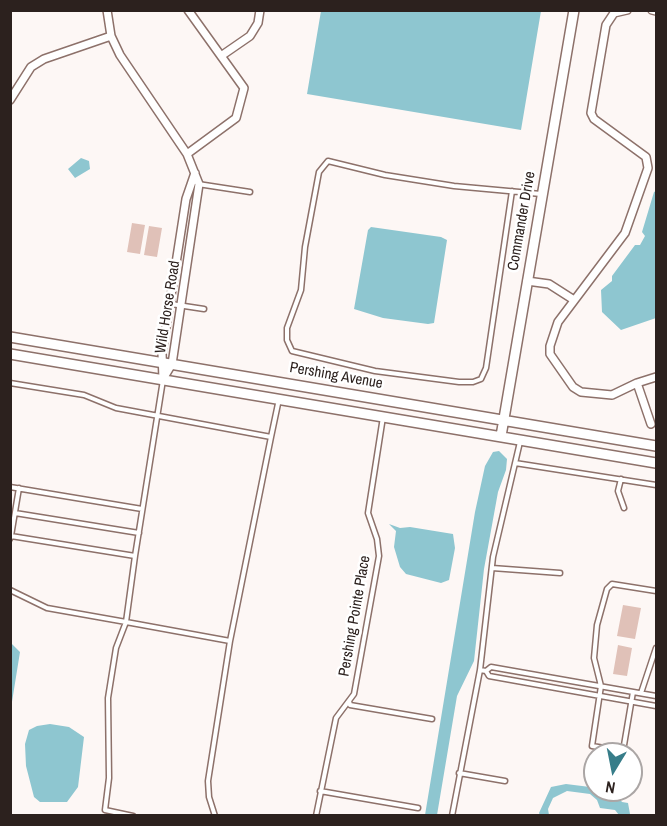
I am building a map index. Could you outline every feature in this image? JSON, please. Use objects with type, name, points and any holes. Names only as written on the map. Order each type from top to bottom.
[{"type":"street","name":"Wild Horse Road","points":[[108,10],[111,36],[120,55],[187,154],[195,173],[182,306],[172,364],[164,379]]},
{"type":"street","points":[[187,154],[236,118],[244,88],[188,10]]},
{"type":"street","points":[[221,56],[250,36],[258,22],[260,10]]},
{"type":"street","name":"Commander Drive","points":[[501,436],[573,10]]},
{"type":"street","points":[[627,10],[614,13],[606,25],[591,113],[594,119],[646,158],[648,168],[625,233],[558,322],[550,346],[550,354],[573,387],[581,392],[612,395],[637,382],[657,376]]},
{"type":"street","points":[[652,10],[657,11]]},
{"type":"street","points":[[10,100],[31,67],[44,59],[111,36]]},
{"type":"street","name":"Wild Horse Road","points":[[164,379],[161,362],[186,199],[195,184]]},
{"type":"street","points":[[527,281],[549,284],[574,300]]},
{"type":"street","name":"Pershing Avenue","points":[[10,337],[657,447]]},
{"type":"street","points":[[10,354],[657,463]]},
{"type":"street","points":[[637,382],[651,424]]},
{"type":"street","points":[[521,440],[524,424]]},
{"type":"lane","points":[[512,191],[486,368],[482,379],[473,382],[459,382],[375,371],[292,351],[287,340],[287,328],[301,290],[305,247],[320,172],[328,161],[385,175],[542,194]]},
{"type":"lane","points":[[195,184],[250,192]]},
{"type":"lane","points":[[170,304],[204,309]]},
{"type":"lane","points":[[133,816],[105,810],[109,778],[108,698],[116,648],[126,622],[164,379]]},
{"type":"lane","points":[[10,383],[84,395],[116,408],[272,437]]},
{"type":"lane","points":[[214,816],[208,798],[208,781],[230,641],[279,399]]},
{"type":"lane","name":"Pershing Pointe Place","points":[[316,816],[336,718],[354,694],[379,556],[377,539],[368,513],[383,416]]},
{"type":"lane","points":[[452,816],[480,670],[492,568],[521,440]]},
{"type":"lane","points":[[515,463],[657,485]]},
{"type":"lane","points":[[621,479],[618,491],[624,508]]},
{"type":"lane","points":[[10,487],[142,509]]},
{"type":"lane","points":[[19,488],[12,520],[11,538],[135,556]]},
{"type":"lane","points":[[15,513],[139,533]]},
{"type":"lane","points":[[492,568],[560,573]]},
{"type":"lane","points":[[633,692],[622,751],[592,746],[601,686],[594,658],[597,625],[607,589],[612,584],[657,591]]},
{"type":"lane","points":[[10,590],[47,608],[230,641]]},
{"type":"lane","points":[[641,693],[657,648]]},
{"type":"lane","points":[[486,671],[491,666],[657,696]]},
{"type":"lane","points":[[480,670],[486,671],[489,676],[657,706]]},
{"type":"lane","points":[[349,700],[350,705],[432,719]]},
{"type":"lane","points":[[459,773],[505,782]]},
{"type":"lane","points":[[320,791],[418,808]]},
{"type":"shaded area","points":[[132,223],[145,225],[140,254],[127,252]]},
{"type":"shaded area","points":[[149,226],[162,228],[157,257],[144,255]]},
{"type":"shaded area","points":[[623,605],[641,608],[635,639],[617,636]]},
{"type":"shaded area","points":[[618,645],[632,648],[627,676],[613,674]]},
{"type":"water","points":[[321,11],[541,11],[521,130],[307,94]]},
{"type":"water","points":[[81,158],[89,161],[90,169],[75,178],[68,169]]},
{"type":"water","points":[[656,191],[656,318],[621,330],[602,312],[601,290],[612,281],[612,276],[635,245],[640,245],[645,236],[642,232]]},
{"type":"water","points":[[371,227],[441,237],[447,240],[434,323],[383,318],[354,309],[368,230]]},
{"type":"water","points":[[499,451],[507,459],[506,470],[498,492],[484,569],[474,661],[457,696],[437,815],[425,815],[475,512],[485,466],[493,452]]},
{"type":"water","points":[[389,524],[400,528],[410,527],[453,534],[455,548],[449,580],[441,583],[406,574],[400,567],[394,547],[396,531]]},
{"type":"water","points":[[10,643],[20,652],[11,708]]},
{"type":"water","points":[[50,724],[69,727],[84,737],[78,787],[67,802],[40,802],[34,797],[26,766],[25,744],[29,730]]},
{"type":"water","points":[[566,784],[583,786],[583,793],[567,791],[553,798],[548,809],[549,815],[540,815],[551,787]]},
{"type":"water","points":[[598,802],[628,803],[630,814],[619,815],[615,810],[600,808]]}]
